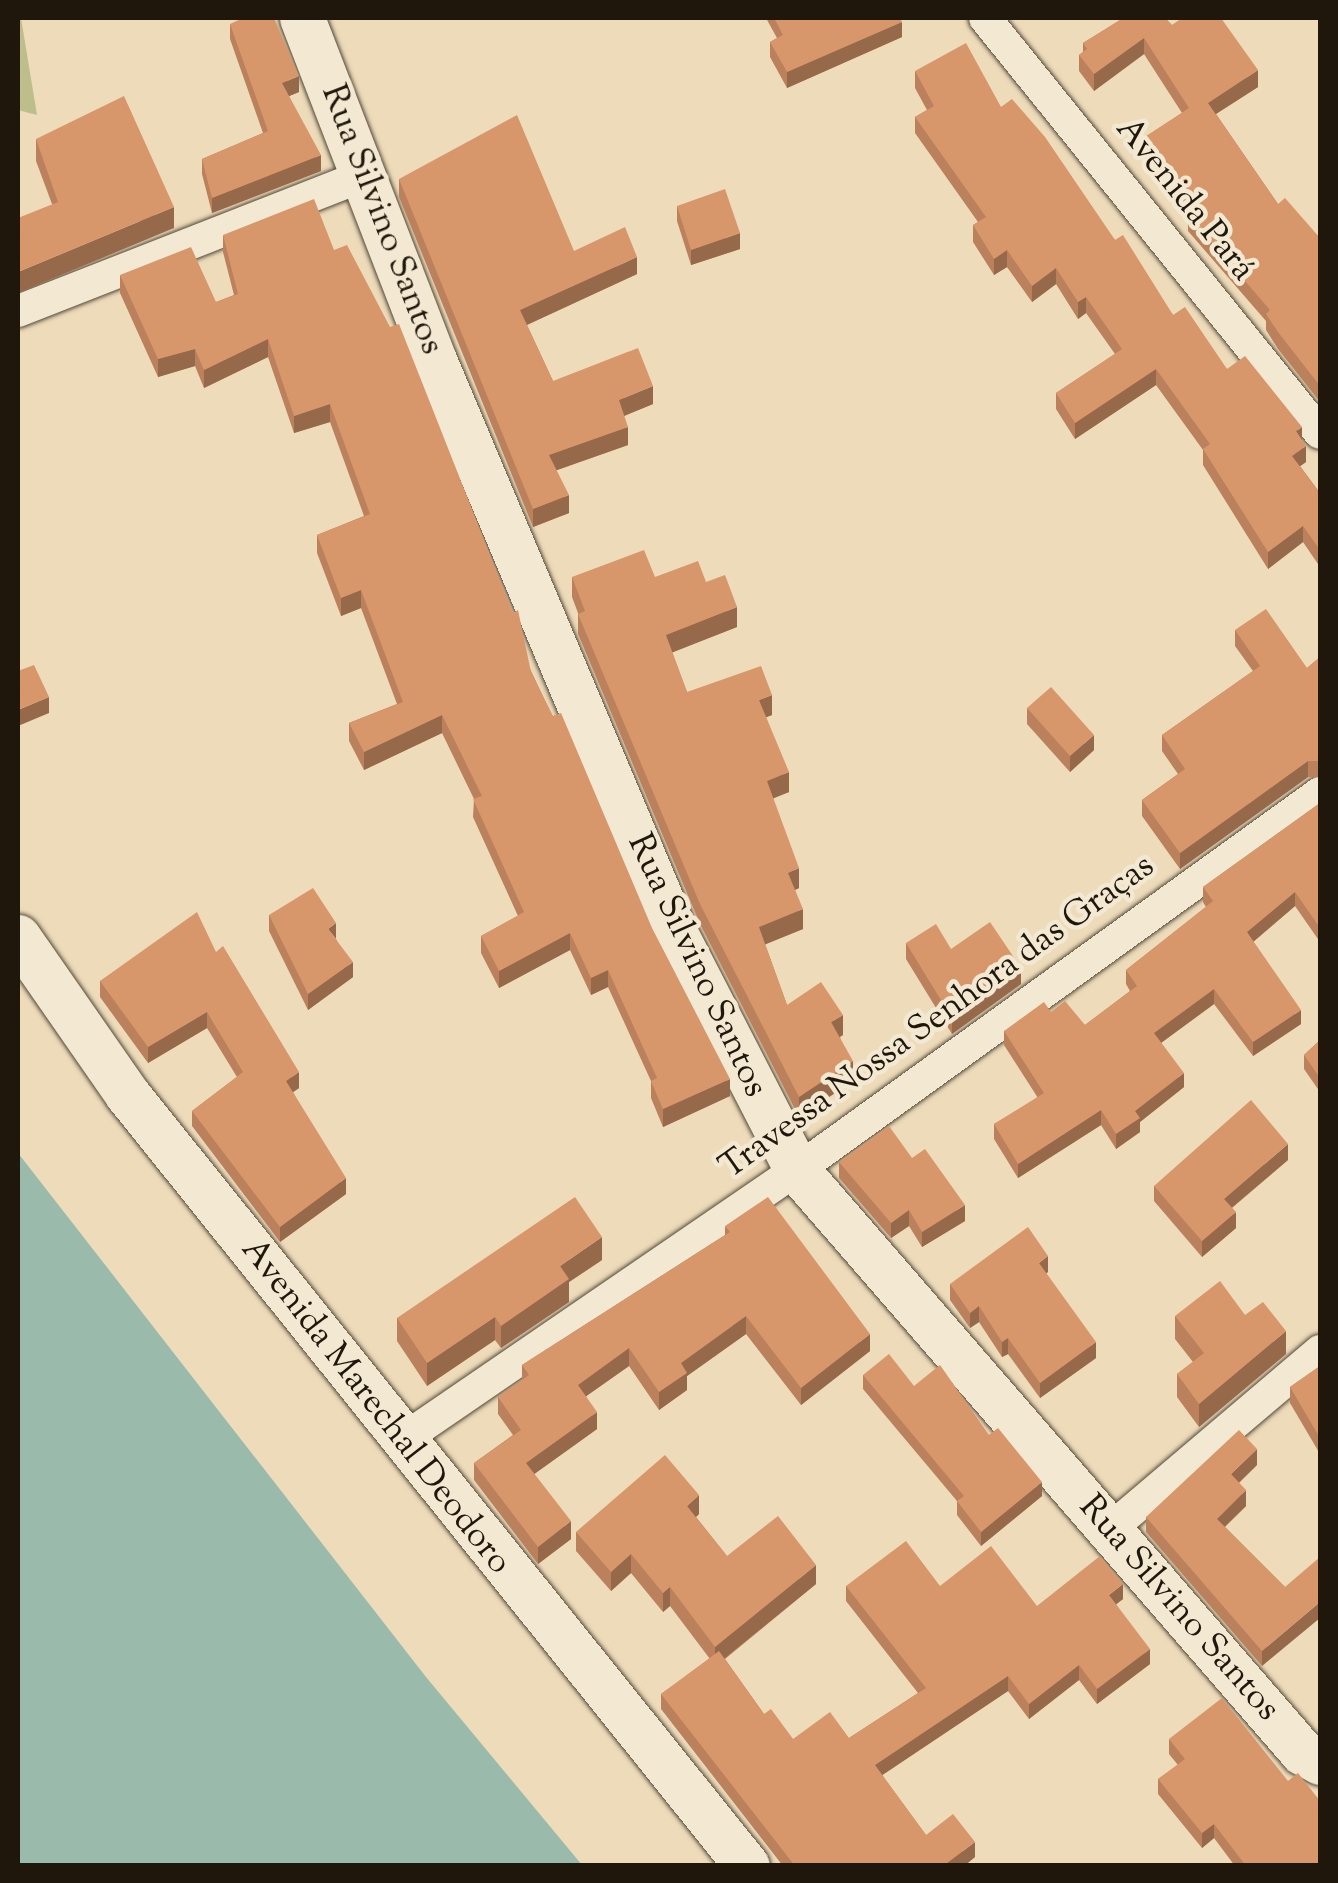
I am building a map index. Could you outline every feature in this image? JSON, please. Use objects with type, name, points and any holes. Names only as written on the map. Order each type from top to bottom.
[{"type":"street","name":"Rua Silvino Santos","points":[[302,18],[434,360],[676,935],[797,1170],[1314,1763]]},
{"type":"street","name":"Avenida Pará","points":[[985,18],[1320,433]]},
{"type":"street","points":[[18,310],[365,175]]},
{"type":"street","name":"Travessa Nossa Senhora das Graças","points":[[402,1440],[797,1170],[1320,793]]},
{"type":"street","name":"Avenida Marechal Deodoro","points":[[18,937],[128,1094],[747,1866]]},
{"type":"street","points":[[1109,1530],[1320,1351]]},
{"type":"green space","points":[[21,18],[37,115],[18,110]]},
{"type":"shaded area","points":[[18,1153],[426,1677],[582,1865],[18,1865]]},
{"type":"building","points":[[243,18],[274,18],[299,76],[282,83],[321,155],[212,198],[202,159],[268,131],[230,24]]},
{"type":"building","points":[[774,18],[900,18],[902,22],[787,72],[770,42],[783,35]]},
{"type":"building","points":[[1123,18],[1165,18],[1172,25],[1182,18],[1221,18],[1258,70],[1208,103],[1278,204],[1285,198],[1320,238],[1320,386],[1266,314],[1270,310],[1188,215],[1192,212],[1145,137],[1189,108],[1144,38],[1094,74],[1079,55],[1087,49],[1083,43]]},
{"type":"building","points":[[966,43],[1001,107],[1012,99],[1045,137],[1115,240],[1123,235],[1173,315],[1185,307],[1227,369],[1245,356],[1302,427],[1296,431],[1306,446],[1292,456],[1320,493],[1320,550],[1303,526],[1268,552],[1203,449],[1210,444],[1156,369],[1075,423],[1056,393],[1122,349],[1086,297],[1078,302],[1056,268],[1032,286],[1007,250],[994,259],[973,225],[986,217],[915,117],[934,106],[915,71]]},
{"type":"building","points":[[124,96],[174,207],[18,272],[18,218],[58,202],[36,139]]},
{"type":"building","points":[[517,115],[574,251],[625,227],[637,257],[520,310],[553,381],[638,348],[653,386],[619,400],[628,427],[549,455],[569,495],[533,509],[399,179]]},
{"type":"building","points":[[725,189],[740,233],[691,250],[677,206]]},
{"type":"building","points":[[314,199],[334,250],[347,245],[390,327],[399,324],[513,613],[518,610],[531,672],[553,716],[561,713],[652,928],[730,1079],[663,1109],[651,1081],[657,1078],[608,970],[591,978],[570,933],[499,971],[481,936],[524,912],[473,799],[482,796],[442,715],[364,752],[349,723],[403,702],[361,590],[341,598],[317,535],[370,514],[330,404],[294,416],[268,339],[204,370],[195,349],[158,359],[120,275],[191,247],[216,302],[238,294],[223,235]]},
{"type":"building","points":[[644,550],[655,577],[698,561],[706,582],[725,575],[737,607],[666,635],[687,692],[761,666],[772,695],[759,700],[789,772],[767,781],[799,868],[788,873],[803,909],[759,927],[787,1005],[821,982],[843,1015],[831,1022],[853,1061],[799,1097],[700,904],[578,614],[585,611],[572,577]]},
{"type":"building","points":[[1266,609],[1307,668],[1320,657],[1320,761],[1308,761],[1180,853],[1142,800],[1185,769],[1162,735],[1260,666],[1235,630]]},
{"type":"building","points":[[34,665],[49,697],[18,710],[18,671]]},
{"type":"building","points":[[1051,687],[1094,735],[1070,756],[1027,708]]},
{"type":"building","points":[[1320,803],[1320,928],[1295,892],[1247,932],[1301,1010],[1253,1042],[1214,989],[1154,1033],[1184,1073],[1135,1111],[1140,1118],[1116,1134],[1101,1110],[1018,1164],[994,1124],[1044,1093],[1004,1031],[1044,1002],[1051,1012],[1065,1001],[1085,1025],[1137,986],[1126,970],[1213,901],[1203,887]]},
{"type":"building","points":[[313,888],[336,923],[328,929],[353,962],[308,994],[269,915]]},
{"type":"building","points":[[197,912],[216,952],[223,946],[299,1072],[286,1081],[346,1178],[280,1227],[192,1111],[243,1072],[207,1012],[148,1047],[100,981]]},
{"type":"building","points":[[990,922],[1021,968],[952,1018],[906,943],[936,924],[951,949]]},
{"type":"building","points":[[1320,1040],[1320,1078],[1304,1055]]},
{"type":"building","points":[[1251,1100],[1288,1144],[1224,1199],[1236,1212],[1202,1241],[1154,1186]]},
{"type":"building","points":[[889,1126],[912,1158],[925,1149],[965,1205],[922,1232],[909,1210],[891,1223],[839,1162]]},
{"type":"building","points":[[575,1197],[602,1237],[560,1266],[569,1279],[501,1326],[495,1317],[427,1363],[397,1318]]},
{"type":"building","points":[[768,1197],[870,1334],[801,1388],[746,1316],[681,1363],[687,1373],[659,1392],[629,1348],[578,1385],[597,1412],[526,1463],[571,1521],[538,1547],[474,1463],[521,1430],[498,1397],[529,1375],[522,1365],[730,1232],[725,1226]]},
{"type":"building","points":[[1028,1227],[1048,1256],[1039,1263],[1096,1342],[1040,1383],[1008,1338],[1002,1342],[979,1306],[970,1313],[950,1284]]},
{"type":"building","points":[[1220,1281],[1245,1315],[1263,1302],[1286,1331],[1199,1404],[1177,1374],[1204,1353],[1175,1316]]},
{"type":"building","points":[[889,1354],[914,1386],[940,1365],[989,1435],[998,1428],[1042,1482],[981,1532],[957,1501],[964,1496],[863,1375]]},
{"type":"building","points":[[1320,1366],[1320,1438],[1290,1387]]},
{"type":"building","points":[[1239,1430],[1257,1449],[1231,1474],[1246,1490],[1217,1519],[1285,1587],[1320,1557],[1320,1602],[1262,1651],[1146,1517]]},
{"type":"building","points":[[665,1455],[699,1495],[687,1506],[727,1556],[778,1516],[816,1565],[715,1647],[670,1587],[663,1593],[631,1554],[611,1572],[576,1532]]},
{"type":"building","points":[[906,1541],[940,1586],[991,1546],[1037,1606],[1100,1556],[1123,1584],[1109,1595],[1150,1649],[1097,1689],[1079,1665],[1029,1704],[1008,1676],[875,1765],[926,1835],[953,1814],[975,1842],[947,1863],[949,1866],[795,1866],[661,1694],[719,1651],[764,1714],[771,1709],[793,1739],[830,1712],[849,1738],[926,1688],[846,1586]]},
{"type":"building","points":[[1222,1698],[1288,1781],[1298,1773],[1320,1801],[1320,1866],[1246,1866],[1214,1824],[1202,1833],[1158,1779],[1185,1759],[1169,1739]]}]
